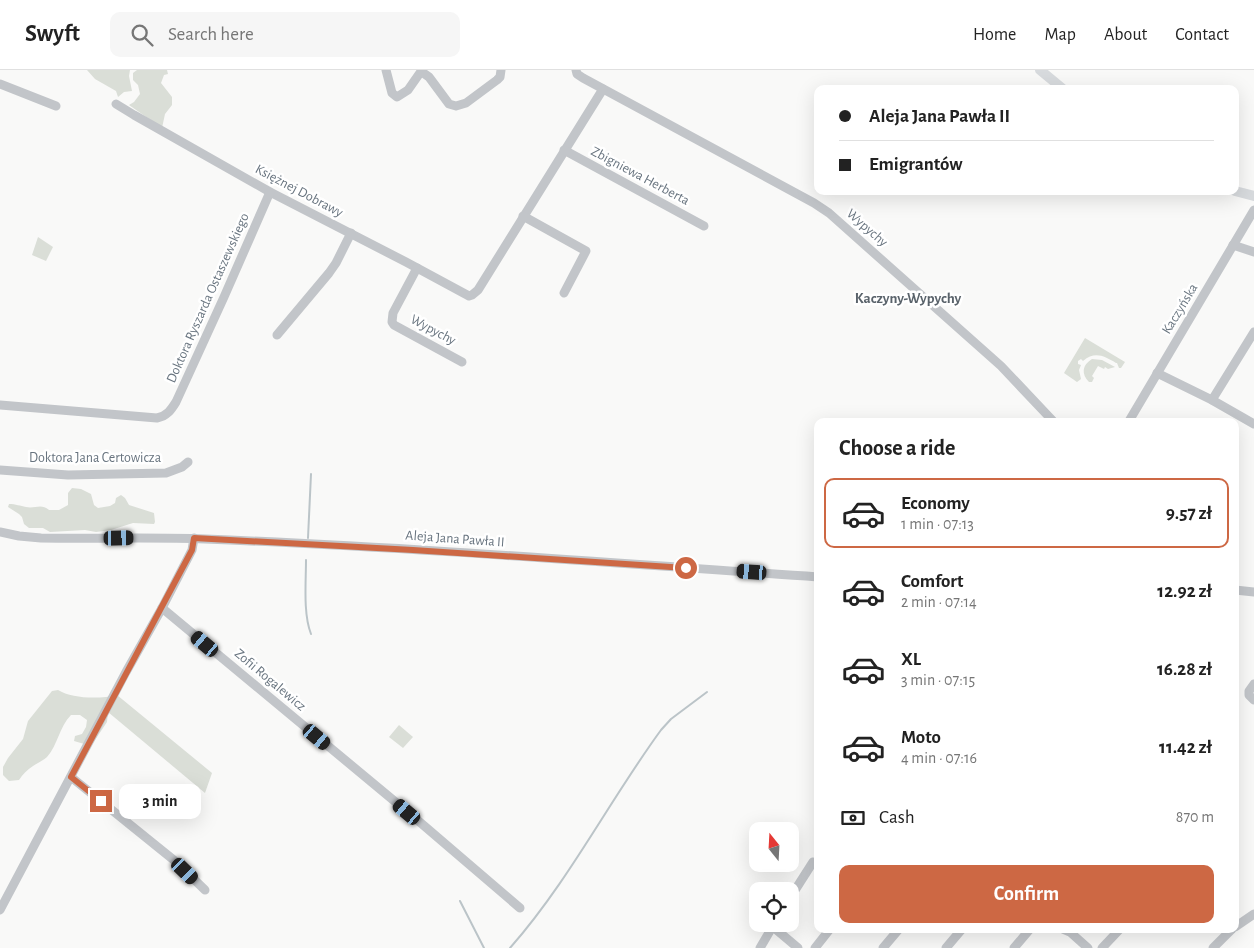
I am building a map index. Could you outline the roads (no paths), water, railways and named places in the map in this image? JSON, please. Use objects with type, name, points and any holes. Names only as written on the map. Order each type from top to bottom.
[{"type":"main road","points":[[1040,70],[1058,85]]},
{"type":"main road","points":[[1239,192],[1254,196]]},
{"type":"street","points":[[386,70],[392,92],[397,97],[408,90],[422,71],[435,83],[449,104],[456,106],[466,103],[493,84],[500,77],[501,70]]},
{"type":"street","name":"Wypychy","points":[[576,72],[583,78],[814,203],[829,213],[1001,366],[1050,418]]},
{"type":"street","points":[[0,84],[56,106]]},
{"type":"street","points":[[564,292],[586,251],[523,216],[603,89]]},
{"type":"street","name":"Księżnej Dobrawy","points":[[116,104],[270,192],[469,296],[478,290],[523,216]]},
{"type":"street","name":"Zbigniewa Herberta","points":[[564,150],[704,226]]},
{"type":"street","name":"Doktora Ryszarda Ostaszewskiego","points":[[0,405],[157,418],[168,413],[180,393],[270,192]]},
{"type":"street","name":"Kaczyńska","points":[[1131,418],[1254,210]]},
{"type":"street","points":[[277,335],[329,273],[351,234]]},
{"type":"street","points":[[1233,245],[1254,252]]},
{"type":"street","name":"Wypychy","points":[[417,268],[394,313],[392,322],[394,325],[462,362]]},
{"type":"street","points":[[1212,400],[1254,332]]},
{"type":"street","points":[[1157,373],[1212,400],[1254,424]]},
{"type":"street","name":"Doktora Jana Certowicza","points":[[0,470],[68,475],[166,473],[182,467],[188,462]]},
{"type":"street","name":"Aleja Jana Pawła II","points":[[0,532],[41,538],[194,538],[403,549],[814,577]]},
{"type":"street","points":[[0,910],[162,608],[192,550],[194,538]]},
{"type":"street","points":[[1239,590],[1254,592]]},
{"type":"street","name":"Zofii Rogalewicz","points":[[162,608],[520,908]]},
{"type":"street","points":[[1254,684],[1249,691],[1254,700]]},
{"type":"street","points":[[71,777],[175,861],[205,890]]},
{"type":"street","points":[[799,884],[813,862]]},
{"type":"street","points":[[1239,924],[1254,914]]},
{"type":"street","points":[[760,948],[769,932]]},
{"type":"street","points":[[781,932],[798,948]]},
{"type":"street","points":[[815,948],[827,933]]},
{"type":"street","points":[[883,948],[896,933]]},
{"type":"street","points":[[946,948],[959,933]]},
{"type":"street","points":[[1014,948],[1027,933]]},
{"type":"street","points":[[1070,933],[1088,948]]},
{"type":"street","points":[[1102,948],[1116,933]]},
{"type":"street","points":[[1213,948],[1229,933]]},
{"type":"waterway","points":[[308,538],[311,474]]},
{"type":"waterway","points":[[306,560],[306,608],[311,634]]},
{"type":"waterway","points":[[510,948],[551,896],[661,730],[671,719],[707,692]]},
{"type":"waterway","points":[[460,901],[484,948]]},
{"type":"district","name":"Kaczyny-Wypychy","points":[[908,298]]}]
